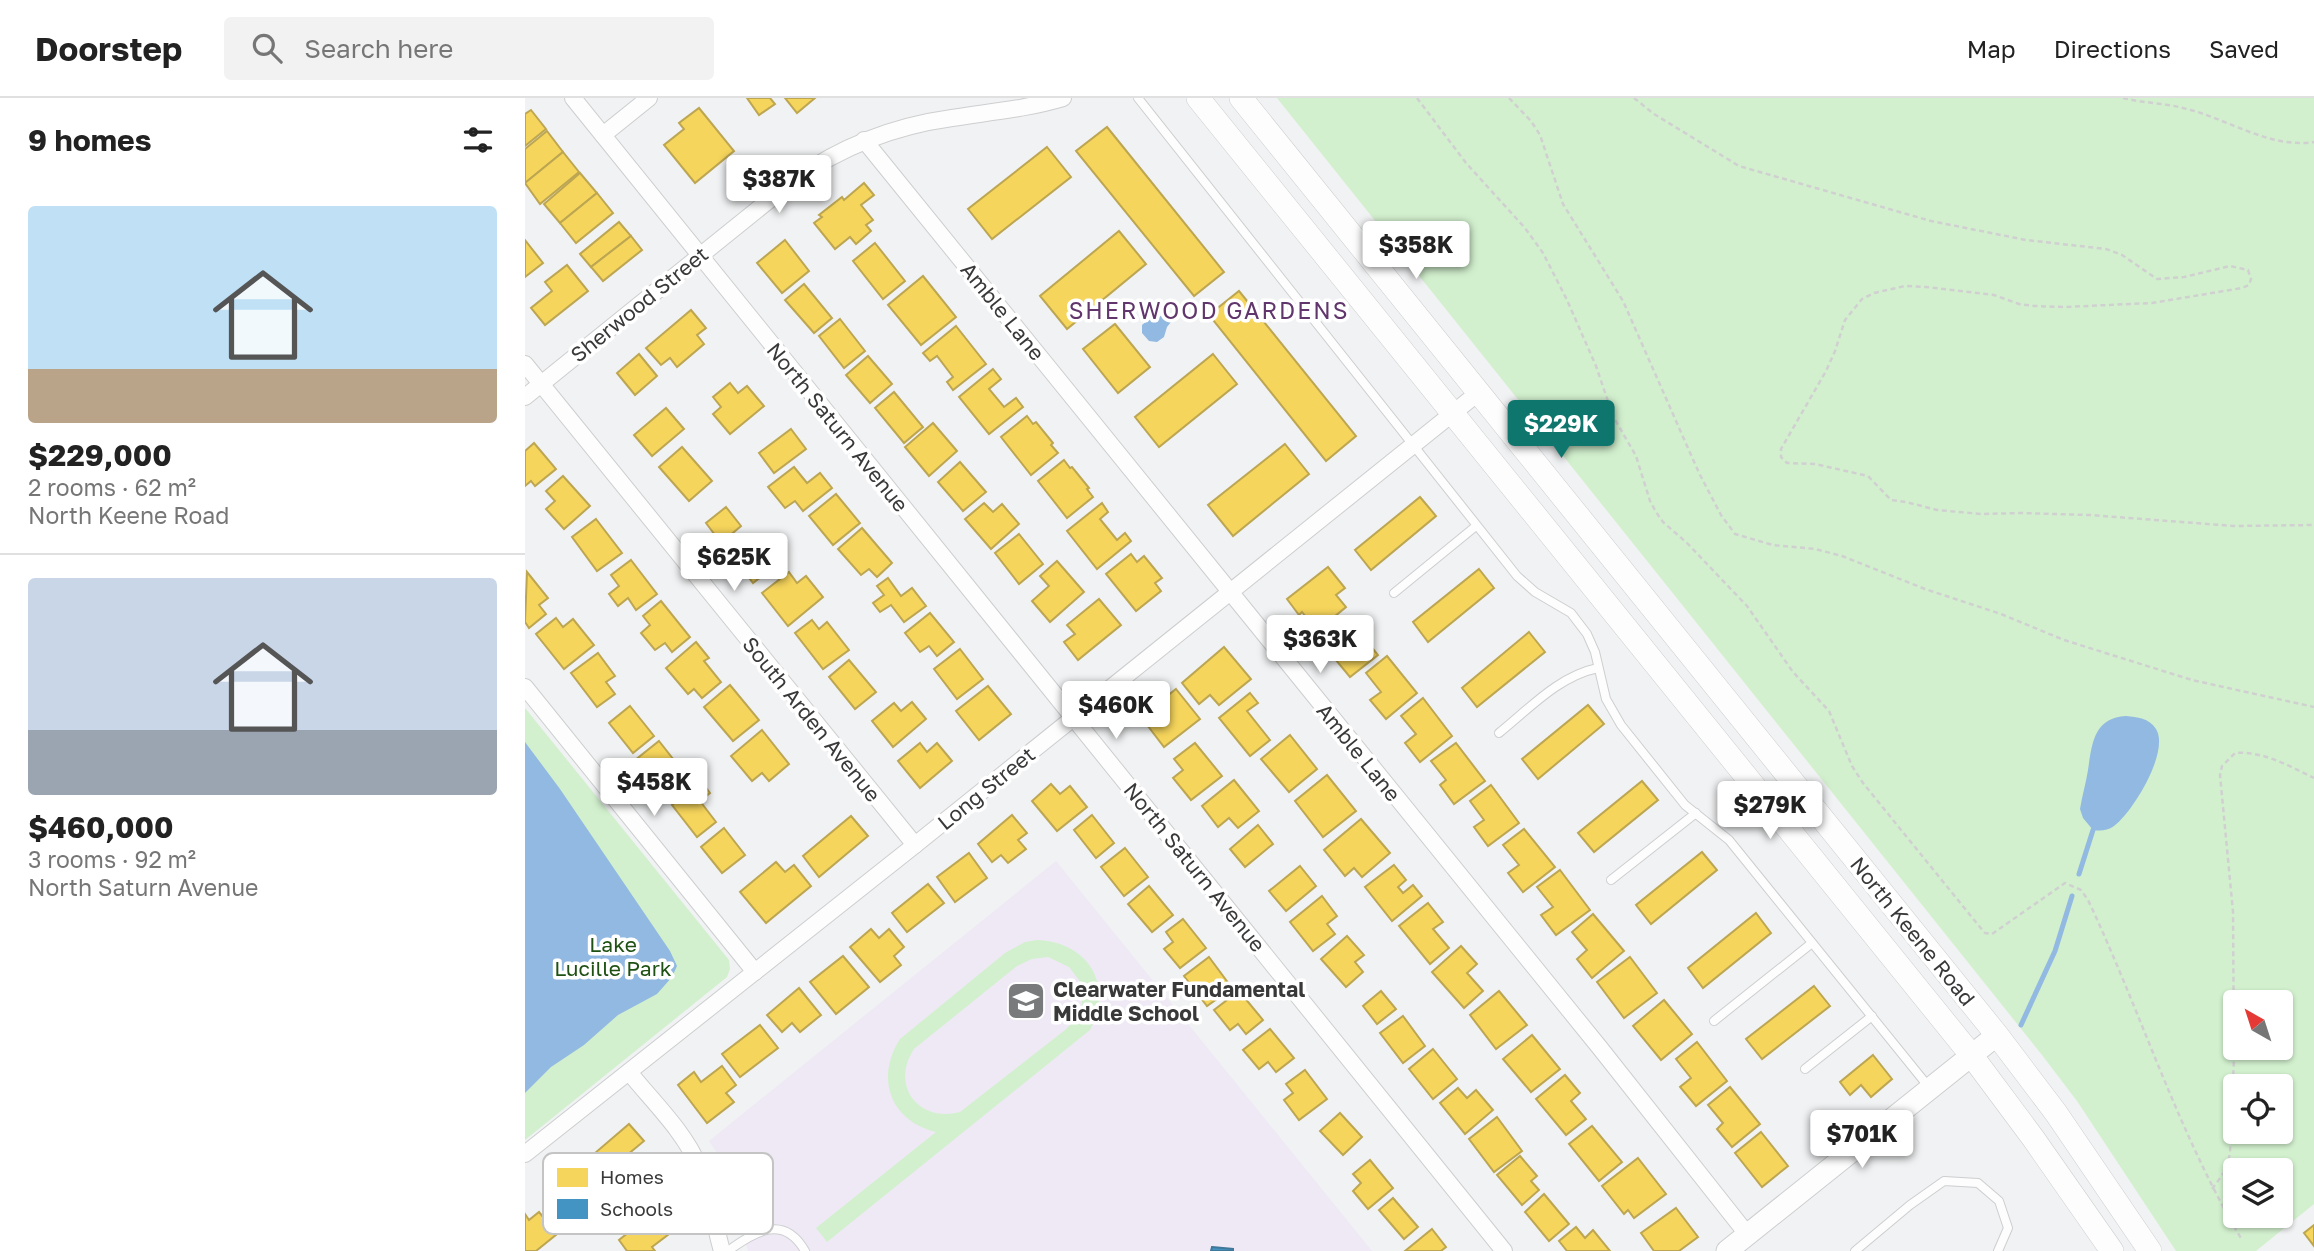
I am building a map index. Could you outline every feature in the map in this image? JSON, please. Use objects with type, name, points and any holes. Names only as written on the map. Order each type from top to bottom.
[{"type":"main road","name":"North Keene Road","points":[[1198,98],[1972,1056],[2112,1251]]},
{"type":"main road","name":"North Keene Road","points":[[1241,98],[1997,1035],[2056,1113],[2150,1251]]},
{"type":"street","name":"North Saturn Avenue","points":[[573,98],[1504,1251]]},
{"type":"street","points":[[604,135],[649,98]]},
{"type":"street","name":"Sherwood Street","points":[[525,397],[815,165],[864,139],[901,128],[950,118],[1026,108],[1063,98]]},
{"type":"street","name":"Amble Lane","points":[[864,139],[1748,1234]]},
{"type":"street","name":"South Arden Avenue","points":[[525,364],[915,845]]},
{"type":"street","name":"Long Street","points":[[525,1154],[1478,393]]},
{"type":"street","points":[[525,687],[755,972]]},
{"type":"street","points":[[1727,1251],[1997,1035]]},
{"type":"street","points":[[629,1072],[691,1153]]},
{"type":"lane","points":[[1138,98],[1517,576],[1535,592],[1571,613],[1587,634],[1595,652],[1606,699],[1621,725],[1685,806],[1729,840],[1930,1089]]},
{"type":"lane","points":[[1394,593],[1476,526]]},
{"type":"lane","points":[[1499,733],[1566,679],[1580,671],[1598,668]]},
{"type":"lane","points":[[1611,880],[1696,813]]},
{"type":"lane","points":[[1714,1021],[1812,943]]},
{"type":"lane","points":[[1805,1069],[1872,1016]]},
{"type":"lane","points":[[1855,1251],[1910,1205],[1944,1181],[1978,1183],[1999,1201],[2008,1228],[1998,1251]]},
{"type":"lane","points":[[773,1229],[793,1235],[806,1251]]},
{"type":"lane","points":[[728,1251],[754,1234]]},
{"type":"path","points":[[1417,98],[1466,163],[1525,228],[1543,253],[1596,366],[1613,416],[1636,456],[1650,501],[1663,523],[1687,543],[1747,606],[1798,678],[1829,710],[1852,766],[1863,783],[1979,926],[1985,933],[1991,934],[2065,883],[2081,890],[2088,900],[2212,1189],[2242,1240]]},
{"type":"path","points":[[1509,98],[1540,135],[1563,204],[1623,301],[1708,491],[1735,534],[1773,545],[1815,549],[1842,556],[2064,640],[2192,680],[2314,707]]},
{"type":"path","points":[[1634,98],[1654,114],[1739,166],[1931,221],[2026,240],[2106,249],[2122,255],[2157,279],[2184,277],[2230,266],[2248,270],[2251,279],[2249,285],[2242,288],[2152,303],[2033,306],[1994,295],[1905,286],[1874,293],[1862,299],[1845,320],[1826,371],[1781,449],[1781,457],[1787,463],[1815,464],[1868,476],[1891,500],[1937,510],[1982,514],[2090,515],[2234,526],[2314,525]]},
{"type":"path","points":[[2123,98],[2181,107],[2248,129],[2274,141],[2293,144],[2314,142]]},
{"type":"path","points":[[2212,1189],[2226,1170],[2231,1153],[2234,1058],[2233,912],[2220,775],[2222,766],[2235,753],[2247,752],[2271,758],[2314,778]]},
{"type":"shaded area","name":"Clearwater Fundamental Middle School","points":[[1056,861],[1372,1251],[748,1251],[743,1234],[773,1234],[773,1153],[717,1153],[709,1141]]},
{"type":"green space","points":[[1277,98],[2314,98],[2314,1204],[2293,1221],[2293,1158],[2223,1158],[2223,1228],[2284,1228],[2256,1251],[2176,1251],[2077,1101]]},
{"type":"green space","name":"Lake Lucille Park","points":[[525,708],[729,960],[730,969],[727,977],[525,1140]]},
{"type":"green space","points":[[1037,940],[1070,948],[1092,968],[1099,997],[1097,1013],[1090,1030],[827,1242],[816,1228],[936,1132],[907,1118],[891,1096],[889,1068],[892,1054],[900,1039],[1005,953],[1025,942]],"holes":[[[1048,957],[1069,967],[1079,980],[1082,1004],[1076,1019],[1065,1030],[960,1112],[932,1112],[912,1098],[905,1076],[907,1062],[914,1049],[1017,966],[1032,959]]]},
{"type":"water","points":[[1166,314],[1171,322],[1164,337],[1157,342],[1149,341],[1142,333],[1142,325]]},
{"type":"water","points":[[2126,716],[2150,722],[2156,729],[2159,739],[2154,766],[2139,795],[2122,819],[2109,829],[2093,830],[2083,818],[2080,809],[2093,742],[2107,721]]},
{"type":"water","name":"Lake Lucille Park","points":[[525,742],[670,951],[677,966],[672,977],[657,994],[618,1015],[584,1045],[551,1067],[525,1093]]},
{"type":"building: Homes","points":[[747,98],[770,98],[775,104],[759,115]]},
{"type":"building: Homes","points":[[785,98],[815,98],[797,113]]},
{"type":"building: Homes","points":[[699,108],[734,151],[695,183],[664,145],[684,129],[679,123]]},
{"type":"building: Homes","points":[[531,110],[546,129],[525,146],[525,114]]},
{"type":"building: Homes","points":[[1107,127],[1224,272],[1194,296],[1076,151]]},
{"type":"building: Homes","points":[[547,131],[563,152],[525,183],[525,149]]},
{"type":"building: Homes","points":[[1047,147],[1071,177],[992,239],[968,209]]},
{"type":"building: Homes","points":[[563,152],[579,172],[540,204],[525,183]]},
{"type":"building: Homes","points":[[580,173],[597,193],[560,223],[544,204]]},
{"type":"building: Homes","points":[[864,183],[874,195],[861,205],[873,220],[866,225],[871,231],[856,244],[850,237],[835,249],[814,223],[822,217],[819,215],[842,197],[844,200]]},
{"type":"building: Homes","points":[[597,193],[613,213],[576,243],[560,223]]},
{"type":"building: Homes","points":[[619,222],[631,236],[591,267],[580,254]]},
{"type":"building: Homes","points":[[1119,231],[1146,264],[1067,329],[1040,296]]},
{"type":"building: Homes","points":[[631,236],[642,250],[603,281],[591,267]]},
{"type":"building: Homes","points":[[525,240],[543,263],[525,277]]},
{"type":"building: Homes","points":[[785,240],[809,271],[782,293],[757,263]]},
{"type":"building: Homes","points":[[875,243],[905,281],[883,299],[853,261]]},
{"type":"building: Homes","points":[[567,265],[588,291],[545,325],[531,308],[552,291],[545,282]]},
{"type":"building: Homes","points":[[923,276],[956,317],[921,345],[888,305]]},
{"type":"building: Homes","points":[[804,284],[832,318],[814,333],[785,300]]},
{"type":"building: Homes","points":[[1239,291],[1356,436],[1326,461],[1209,315]]},
{"type":"building: Homes","points":[[691,310],[706,328],[697,335],[704,344],[677,367],[670,358],[661,365],[646,348]]},
{"type":"building: Homes","points":[[840,319],[865,351],[844,368],[819,336]]},
{"type":"building: Homes","points":[[1115,324],[1150,367],[1118,393],[1083,349]]},
{"type":"building: Homes","points":[[956,326],[986,364],[953,390],[947,382],[953,377],[937,356],[930,361],[923,353]]},
{"type":"building: Homes","points":[[639,354],[657,376],[635,395],[617,373]]},
{"type":"building: Homes","points":[[1213,354],[1237,384],[1159,447],[1135,417]]},
{"type":"building: Homes","points":[[868,356],[892,384],[870,403],[846,375]]},
{"type":"building: Homes","points":[[993,369],[1001,379],[989,389],[1004,407],[1016,398],[1023,407],[989,434],[959,397]]},
{"type":"building: Homes","points":[[730,383],[738,393],[747,386],[764,406],[730,434],[713,414],[721,407],[713,397]]},
{"type":"building: Homes","points":[[894,392],[923,427],[904,443],[875,408]]},
{"type":"building: Homes","points":[[666,408],[684,429],[652,456],[634,435]]},
{"type":"building: Homes","points":[[1027,416],[1033,424],[1036,422],[1058,453],[1031,475],[1001,437]]},
{"type":"building: Homes","points":[[933,423],[957,451],[929,476],[905,447]]},
{"type":"building: Homes","points":[[791,429],[806,449],[774,473],[759,453]]},
{"type":"building: Homes","points":[[534,443],[556,469],[535,486],[531,481],[525,486],[525,451]]},
{"type":"building: Homes","points":[[1285,444],[1309,474],[1233,536],[1208,505]]},
{"type":"building: Homes","points":[[682,447],[712,481],[689,501],[659,467]]},
{"type":"building: Homes","points":[[1064,460],[1089,488],[1087,489],[1093,497],[1067,518],[1038,481]]},
{"type":"building: Homes","points":[[960,462],[986,492],[963,511],[938,482]]},
{"type":"building: Homes","points":[[794,467],[807,483],[820,473],[832,488],[803,511],[795,501],[785,508],[768,487]]},
{"type":"building: Homes","points":[[563,476],[590,506],[564,529],[546,509],[555,501],[546,491]]},
{"type":"building: Homes","points":[[836,494],[860,523],[833,545],[809,516]]},
{"type":"building: Homes","points":[[1420,497],[1436,516],[1371,570],[1355,550]]},
{"type":"building: Homes","points":[[984,503],[993,512],[1002,504],[1019,524],[991,549],[965,519]]},
{"type":"building: Homes","points":[[1102,503],[1108,512],[1100,519],[1117,540],[1125,533],[1131,541],[1097,569],[1067,531]]},
{"type":"building: Homes","points":[[726,507],[741,526],[721,543],[706,523]]},
{"type":"building: Homes","points":[[596,519],[622,553],[597,571],[572,537]]},
{"type":"building: Homes","points":[[862,528],[892,563],[877,577],[869,569],[861,575],[838,549]]},
{"type":"building: Homes","points":[[1019,534],[1043,564],[1019,584],[995,553]]},
{"type":"building: Homes","points":[[747,536],[755,547],[765,540],[781,561],[753,583],[728,550]]},
{"type":"building: Homes","points":[[1131,554],[1137,562],[1144,556],[1162,578],[1155,583],[1161,591],[1136,611],[1106,574]]},
{"type":"building: Homes","points":[[631,560],[657,594],[636,610],[628,598],[618,606],[609,594],[619,586],[611,575]]},
{"type":"building: Homes","points":[[1057,561],[1084,592],[1050,622],[1032,601],[1049,586],[1040,576]]},
{"type":"building: Homes","points":[[1328,567],[1345,588],[1336,595],[1346,607],[1317,631],[1302,612],[1299,615],[1287,599]]},
{"type":"building: Homes","points":[[1479,569],[1494,588],[1428,642],[1413,622]]},
{"type":"building: Homes","points":[[527,572],[548,598],[539,605],[546,614],[529,628],[525,622]]},
{"type":"building: Homes","points":[[789,572],[797,583],[806,576],[823,597],[788,626],[762,593]]},
{"type":"building: Homes","points":[[888,578],[901,596],[912,588],[926,606],[904,622],[891,605],[880,612],[873,603],[884,595],[877,586]]},
{"type":"building: Homes","points":[[1099,599],[1121,625],[1078,660],[1064,642],[1075,634],[1067,625]]},
{"type":"building: Homes","points":[[661,601],[690,637],[672,652],[665,643],[655,650],[641,633],[650,625],[643,616]]},
{"type":"building: Homes","points":[[930,613],[954,642],[937,656],[929,646],[920,652],[905,633]]},
{"type":"building: Homes","points":[[556,618],[563,627],[573,619],[594,645],[564,669],[536,634]]},
{"type":"building: Homes","points":[[1349,619],[1378,655],[1350,677],[1335,659],[1345,652],[1331,633]]},
{"type":"building: Homes","points":[[812,620],[819,629],[827,622],[849,650],[823,669],[795,633]]},
{"type":"building: Homes","points":[[1529,632],[1545,652],[1477,707],[1462,688]]},
{"type":"building: Homes","points":[[696,642],[709,658],[704,661],[721,682],[702,698],[694,689],[688,694],[666,668]]},
{"type":"building: Homes","points":[[1224,647],[1251,679],[1219,705],[1210,695],[1199,704],[1182,683]]},
{"type":"building: Homes","points":[[960,649],[983,679],[957,699],[934,669]]},
{"type":"building: Homes","points":[[598,653],[615,676],[606,682],[615,694],[597,707],[571,673]]},
{"type":"building: Homes","points":[[1387,656],[1417,693],[1386,719],[1370,700],[1381,692],[1366,673]]},
{"type":"building: Homes","points":[[849,660],[876,692],[855,709],[829,677]]},
{"type":"building: Homes","points":[[730,685],[759,720],[733,741],[704,707]]},
{"type":"building: Homes","points":[[988,686],[1011,714],[979,740],[956,711]]},
{"type":"building: Homes","points":[[1176,689],[1200,719],[1164,747],[1141,717]]},
{"type":"building: Homes","points":[[1250,693],[1258,703],[1247,711],[1270,740],[1250,756],[1219,718]]},
{"type":"building: Homes","points":[[1423,698],[1452,736],[1420,762],[1405,743],[1416,734],[1401,716]]},
{"type":"building: Homes","points":[[912,702],[926,719],[893,747],[872,721],[894,703],[901,711]]},
{"type":"building: Homes","points":[[1588,705],[1604,724],[1538,779],[1522,759]]},
{"type":"building: Homes","points":[[630,706],[654,736],[633,753],[609,723]]},
{"type":"building: Homes","points":[[762,730],[789,764],[769,781],[762,773],[752,781],[731,756]]},
{"type":"building: Homes","points":[[1290,735],[1317,769],[1289,792],[1261,759]]},
{"type":"building: Homes","points":[[659,741],[688,778],[664,798],[634,761]]},
{"type":"building: Homes","points":[[920,743],[927,752],[937,743],[952,761],[920,788],[898,761]]},
{"type":"building: Homes","points":[[1195,743],[1222,776],[1191,800],[1173,778],[1183,770],[1174,759]]},
{"type":"building: Homes","points":[[1456,743],[1485,781],[1454,804],[1440,785],[1446,780],[1431,761]]},
{"type":"building: Homes","points":[[1327,775],[1356,811],[1323,837],[1295,801]]},
{"type":"building: Homes","points":[[1234,780],[1259,811],[1238,828],[1229,818],[1218,827],[1202,806]]},
{"type":"building: Homes","points":[[1642,781],[1658,800],[1594,852],[1578,833]]},
{"type":"building: Homes","points":[[702,782],[710,793],[700,801],[716,822],[697,837],[672,805]]},
{"type":"building: Homes","points":[[1051,784],[1060,794],[1070,786],[1087,807],[1057,831],[1032,801]]},
{"type":"building: Homes","points":[[1491,785],[1519,823],[1488,846],[1474,827],[1484,820],[1470,801]]},
{"type":"building: Homes","points":[[1012,815],[1027,833],[1018,840],[1026,849],[1008,863],[1001,855],[992,862],[978,844]]},
{"type":"building: Homes","points":[[1092,815],[1114,843],[1096,858],[1074,830]]},
{"type":"building: Homes","points":[[851,816],[868,836],[819,877],[803,856]]},
{"type":"building: Homes","points":[[1361,819],[1390,853],[1362,877],[1354,868],[1345,876],[1324,850]]},
{"type":"building: Homes","points":[[1258,825],[1273,844],[1245,867],[1230,849]]},
{"type":"building: Homes","points":[[724,828],[745,855],[722,873],[701,847]]},
{"type":"building: Homes","points":[[1524,829],[1555,867],[1523,892],[1508,873],[1519,865],[1503,845]]},
{"type":"building: Homes","points":[[1125,848],[1148,877],[1124,896],[1101,867]]},
{"type":"building: Homes","points":[[1702,852],[1717,870],[1651,924],[1636,905]]},
{"type":"building: Homes","points":[[969,853],[987,878],[955,902],[937,877]]},
{"type":"building: Homes","points":[[776,862],[785,872],[794,865],[811,886],[766,923],[740,892]]},
{"type":"building: Homes","points":[[1394,865],[1406,880],[1398,887],[1403,893],[1413,885],[1422,896],[1392,921],[1365,887]]},
{"type":"building: Homes","points":[[1300,866],[1316,886],[1286,911],[1269,891]]},
{"type":"building: Homes","points":[[1560,870],[1590,910],[1556,935],[1541,915],[1553,907],[1537,887]]},
{"type":"building: Homes","points":[[928,884],[944,903],[907,932],[892,913]]},
{"type":"building: Homes","points":[[1149,886],[1173,915],[1152,932],[1128,904]]},
{"type":"building: Homes","points":[[1322,896],[1337,916],[1327,924],[1335,934],[1313,951],[1290,922]]},
{"type":"building: Homes","points":[[1428,903],[1443,922],[1433,929],[1449,948],[1430,964],[1399,926]]},
{"type":"building: Homes","points":[[1756,913],[1771,933],[1703,988],[1688,968]]},
{"type":"building: Homes","points":[[1593,914],[1624,951],[1592,978],[1577,959],[1587,950],[1572,932]]},
{"type":"building: Homes","points":[[1183,919],[1206,948],[1180,968],[1164,949],[1173,942],[1166,932]]},
{"type":"building: Homes","points":[[871,929],[879,938],[889,929],[904,947],[894,956],[901,965],[880,982],[850,947]]},
{"type":"building: Homes","points":[[1347,936],[1364,955],[1355,962],[1363,972],[1346,987],[1321,959]]},
{"type":"building: Homes","points":[[1461,946],[1477,964],[1467,973],[1483,991],[1464,1008],[1432,972]]},
{"type":"building: Homes","points":[[843,956],[869,987],[836,1014],[810,982]]},
{"type":"building: Homes","points":[[1209,957],[1232,988],[1207,1006],[1184,976]]},
{"type":"building: Homes","points":[[1630,957],[1657,993],[1624,1018],[1597,982]]},
{"type":"building: Homes","points":[[1814,986],[1830,1006],[1762,1059],[1746,1039]]},
{"type":"building: Homes","points":[[799,988],[821,1015],[800,1032],[792,1023],[782,1032],[767,1015]]},
{"type":"building: Homes","points":[[1239,991],[1263,1020],[1246,1034],[1238,1024],[1230,1030],[1214,1010]]},
{"type":"building: Homes","points":[[1381,991],[1396,1009],[1377,1024],[1363,1006]]},
{"type":"building: Homes","points":[[1499,991],[1527,1025],[1496,1049],[1470,1015]]},
{"type":"building: Homes","points":[[1664,1000],[1692,1034],[1661,1060],[1633,1026]]},
{"type":"building: Homes","points":[[1403,1016],[1425,1046],[1403,1063],[1380,1033]]},
{"type":"building: Homes","points":[[760,1025],[778,1048],[740,1077],[722,1054]]},
{"type":"building: Homes","points":[[1270,1029],[1294,1058],[1276,1072],[1268,1062],[1259,1069],[1243,1050]]},
{"type":"building: Homes","points":[[1532,1035],[1560,1069],[1531,1092],[1503,1059]]},
{"type":"building: Homes","points":[[1697,1042],[1727,1081],[1696,1106],[1680,1087],[1691,1078],[1676,1059]]},
{"type":"building: Homes","points":[[1433,1049],[1457,1079],[1433,1099],[1409,1069]]},
{"type":"building: Homes","points":[[1873,1055],[1892,1079],[1871,1097],[1861,1085],[1850,1095],[1840,1082]]},
{"type":"building: Homes","points":[[722,1066],[736,1085],[726,1093],[734,1102],[707,1123],[678,1085],[694,1072],[701,1082]]},
{"type":"building: Homes","points":[[1305,1070],[1327,1099],[1299,1120],[1284,1100],[1293,1093],[1286,1084]]},
{"type":"building: Homes","points":[[1565,1075],[1580,1093],[1571,1101],[1586,1119],[1566,1135],[1536,1099]]},
{"type":"building: Homes","points":[[1730,1087],[1760,1124],[1732,1147],[1717,1129],[1723,1123],[1708,1105]]},
{"type":"building: Homes","points":[[1458,1088],[1467,1098],[1476,1090],[1493,1110],[1465,1134],[1440,1103]]},
{"type":"building: Homes","points":[[1340,1113],[1362,1137],[1343,1155],[1320,1131]]},
{"type":"building: Homes","points":[[1497,1117],[1522,1151],[1494,1172],[1469,1139]]},
{"type":"building: Homes","points":[[629,1124],[644,1141],[630,1153],[595,1153]]},
{"type":"building: Homes","points":[[1592,1126],[1622,1162],[1599,1181],[1569,1144]]},
{"type":"building: Homes","points":[[1761,1132],[1788,1166],[1762,1187],[1735,1153]]},
{"type":"building: Homes","points":[[1520,1156],[1537,1176],[1531,1181],[1539,1190],[1522,1205],[1497,1175]]},
{"type":"building: Homes","points":[[1638,1158],[1666,1194],[1634,1218],[1628,1210],[1624,1214],[1602,1186]]},
{"type":"building: Homes","points":[[1370,1160],[1393,1188],[1368,1209],[1353,1191],[1361,1183],[1353,1174]]},
{"type":"building: Homes","points":[[1544,1194],[1569,1224],[1549,1241],[1525,1212]]},
{"type":"building: Homes","points":[[1393,1198],[1418,1227],[1404,1239],[1379,1210]]},
{"type":"building: Homes","points":[[1676,1208],[1698,1237],[1679,1251],[1654,1251],[1641,1233]]},
{"type":"building: Homes","points":[[539,1212],[543,1217],[543,1234],[557,1234],[536,1251],[525,1251],[525,1214],[529,1220]]},
{"type":"building: Homes","points":[[2314,1225],[2314,1246],[2304,1233]]},
{"type":"building: Homes","points":[[1576,1227],[1585,1238],[1593,1230],[1610,1251],[1567,1251],[1559,1241]]},
{"type":"building: Homes","points":[[1432,1229],[1446,1247],[1441,1251],[1405,1251]]},
{"type":"building: Homes","points":[[627,1234],[669,1234],[652,1247],[655,1251],[627,1251],[619,1240]]},
{"type":"building: Schools","points":[[1212,1247],[1233,1249],[1233,1251],[1211,1251]]},
{"type":"waterway","points":[[2079,874],[2093,830]]},
{"type":"waterway","points":[[2021,1025],[2055,951],[2072,896]]},
{"type":"place","name":"Clearwater Fundamental Middle School","points":[[1026,1001]]},
{"type":"district","name":"SHERWOOD GARDENS","points":[[1209,310]]}]
